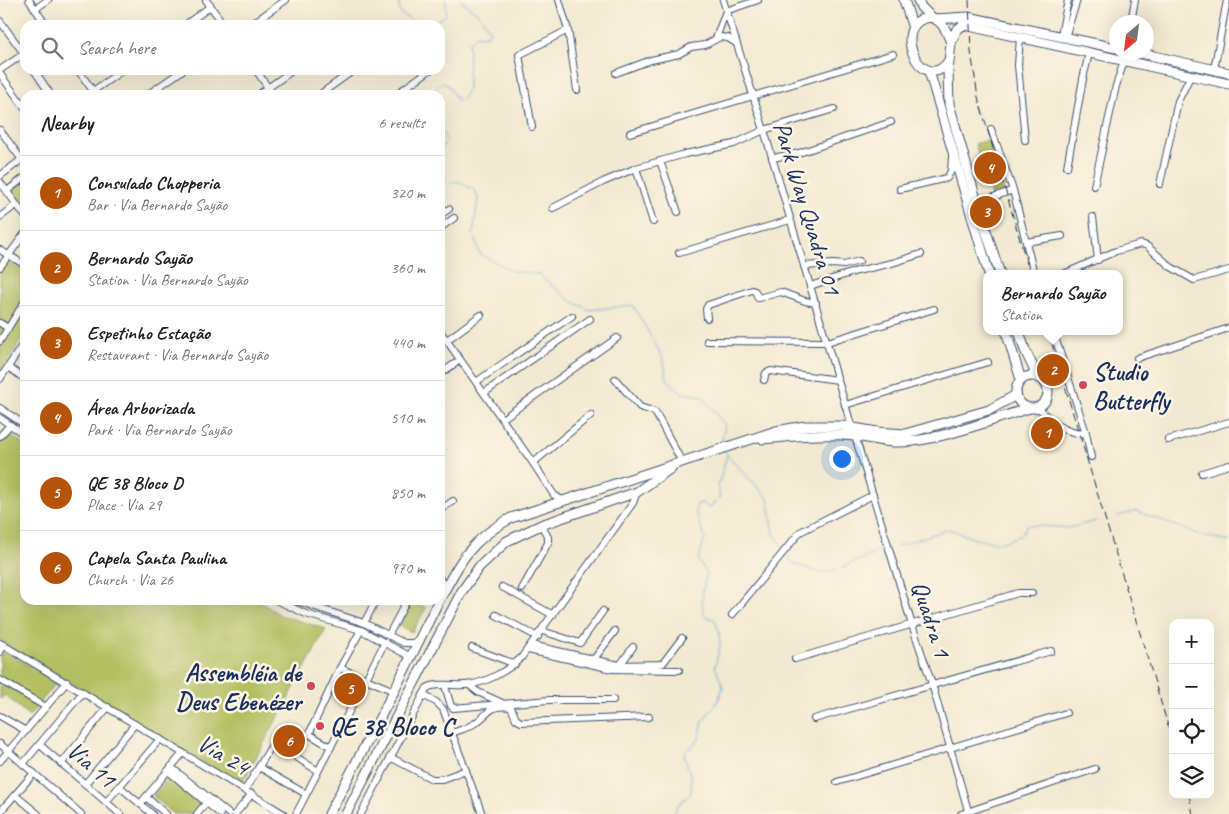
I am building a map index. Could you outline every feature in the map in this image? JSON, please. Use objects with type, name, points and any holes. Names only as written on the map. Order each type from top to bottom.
[{"type":"main road","points":[[904,0],[913,28]]},
{"type":"main road","points":[[918,0],[921,7],[946,30],[951,43]]},
{"type":"main road","points":[[948,62],[943,69],[934,72],[928,71],[913,54],[910,41],[913,28],[919,21],[933,18],[968,17],[1109,46]]},
{"type":"main road","points":[[999,270],[949,104],[948,62],[951,43],[956,30],[963,25],[1229,84]]},
{"type":"main road","points":[[1154,56],[1229,74]]},
{"type":"main road","points":[[928,71],[988,270]]},
{"type":"main road","points":[[1007,335],[1021,380]]},
{"type":"main road","points":[[1020,335],[1038,378]]},
{"type":"main road","points":[[854,432],[891,442],[902,442],[932,437],[1034,408],[1044,403],[1048,389],[1044,382],[1029,376],[1021,380],[1017,387],[1016,396],[1024,406],[1034,408]]},
{"type":"main road","points":[[445,581],[480,538],[511,518],[556,499],[790,428],[813,426],[854,432],[905,434],[990,410],[1016,396]]},
{"type":"main road","points":[[346,814],[462,591],[478,567],[507,541],[541,524],[637,492],[679,463]]},
{"type":"main road","points":[[630,478],[634,482],[637,492]]},
{"type":"main road","points":[[329,814],[437,605]]},
{"type":"main road","points":[[393,693],[396,700],[406,698]]},
{"type":"main road","points":[[383,709],[385,706],[390,705],[394,707],[398,714]]},
{"type":"street","points":[[29,0],[43,20]]},
{"type":"street","points":[[35,9],[48,0]]},
{"type":"street","points":[[206,0],[220,20]]},
{"type":"street","points":[[257,20],[286,0]]},
{"type":"street","points":[[558,0],[568,30],[578,90]]},
{"type":"street","name":"Park Way Quadra 01","points":[[722,0],[764,130],[854,432]]},
{"type":"street","points":[[716,38],[726,12],[758,0]]},
{"type":"street","points":[[1068,0],[1069,14]]},
{"type":"street","points":[[1063,36],[1069,14],[1076,0]]},
{"type":"street","points":[[1132,15],[1135,0]]},
{"type":"street","points":[[1214,70],[1227,0]]},
{"type":"street","points":[[192,20],[210,6]]},
{"type":"street","points":[[0,21],[20,47]]},
{"type":"street","points":[[532,127],[519,55],[568,30]]},
{"type":"street","points":[[616,72],[651,60],[679,54],[691,47],[705,45],[716,38],[724,37],[736,43]]},
{"type":"street","points":[[1020,37],[1018,65],[1025,140]]},
{"type":"street","points":[[1067,166],[1083,79],[1090,53]]},
{"type":"street","points":[[630,133],[893,54]]},
{"type":"street","points":[[0,70],[20,57]]},
{"type":"street","points":[[1094,186],[1116,86],[1124,61]]},
{"type":"street","points":[[0,74],[20,101]]},
{"type":"street","points":[[37,75],[48,90]]},
{"type":"street","points":[[82,75],[93,90]]},
{"type":"street","points":[[99,90],[117,75]]},
{"type":"street","points":[[154,90],[175,75]]},
{"type":"street","points":[[259,75],[268,88]]},
{"type":"street","points":[[265,90],[286,75]]},
{"type":"street","points":[[326,90],[347,75]]},
{"type":"street","points":[[402,90],[423,75]]},
{"type":"street","points":[[1160,184],[1178,101],[1191,75]]},
{"type":"street","points":[[554,208],[603,182],[636,168],[685,154],[734,144],[764,130],[834,109]]},
{"type":"street","points":[[772,158],[799,153],[891,122]]},
{"type":"street","points":[[991,129],[1013,190],[1033,270]]},
{"type":"street","points":[[0,130],[20,154]]},
{"type":"street","points":[[900,189],[947,178],[951,171],[952,150]]},
{"type":"street","points":[[0,176],[20,160]]},
{"type":"street","points":[[660,161],[678,212]]},
{"type":"street","points":[[636,168],[653,222]]},
{"type":"street","points":[[7,191],[20,181]]},
{"type":"street","points":[[0,182],[20,209]]},
{"type":"street","points":[[977,202],[1013,190]]},
{"type":"street","points":[[0,217],[16,204]]},
{"type":"street","points":[[445,212],[449,209]]},
{"type":"street","points":[[1093,217],[1094,243],[1098,260]]},
{"type":"street","points":[[445,224],[454,218]]},
{"type":"street","points":[[679,253],[790,220]]},
{"type":"street","points":[[1026,242],[1062,236]]},
{"type":"street","points":[[0,267],[20,239]]},
{"type":"street","points":[[1074,270],[1122,249],[1141,244],[1147,246],[1171,267],[1194,280],[1229,270]]},
{"type":"street","points":[[0,250],[20,262]]},
{"type":"street","points":[[810,286],[921,254]]},
{"type":"street","points":[[804,266],[844,265],[859,260]]},
{"type":"street","points":[[707,318],[706,309],[708,305],[752,290],[755,291],[758,298],[781,292],[816,303]]},
{"type":"street","points":[[0,341],[20,308]]},
{"type":"street","points":[[707,341],[827,342],[934,309]]},
{"type":"street","points":[[447,340],[481,315]]},
{"type":"street","points":[[476,382],[572,316]]},
{"type":"street","points":[[484,393],[590,318]]},
{"type":"street","points":[[0,323],[8,328]]},
{"type":"street","points":[[1137,358],[1229,328]]},
{"type":"street","points":[[1054,335],[1086,433],[1091,457]]},
{"type":"street","points":[[445,337],[556,499]]},
{"type":"street","points":[[502,419],[618,338]]},
{"type":"street","points":[[0,379],[20,349]]},
{"type":"street","points":[[445,370],[460,360]]},
{"type":"street","points":[[845,405],[988,362]]},
{"type":"street","points":[[8,367],[20,375]]},
{"type":"street","points":[[764,380],[766,373],[771,371],[838,380]]},
{"type":"street","points":[[615,379],[640,407],[655,412],[679,463]]},
{"type":"street","points":[[0,408],[20,422]]},
{"type":"street","points":[[1034,408],[1073,434],[1086,433]]},
{"type":"street","points":[[533,463],[591,415]]},
{"type":"street","points":[[0,418],[20,432]]},
{"type":"street","points":[[1168,440],[1229,422]]},
{"type":"street","points":[[0,436],[10,425]]},
{"type":"street","name":"Quadra 1","points":[[854,432],[912,625],[932,684],[969,813]]},
{"type":"street","points":[[1202,473],[1229,464]]},
{"type":"street","points":[[361,814],[427,688],[432,686],[469,685],[488,679],[515,664],[540,634],[633,503],[637,492]]},
{"type":"street","points":[[732,615],[800,532],[873,495]]},
{"type":"street","points":[[445,507],[454,502]]},
{"type":"street","points":[[522,589],[548,543],[548,537],[541,524]]},
{"type":"street","points":[[502,587],[553,615]]},
{"type":"street","points":[[795,659],[1018,593],[1032,593]]},
{"type":"street","points":[[285,605],[292,609],[387,639],[404,643],[420,638]]},
{"type":"street","points":[[309,605],[364,623],[411,657]]},
{"type":"street","points":[[364,623],[373,605]]},
{"type":"street","points":[[296,814],[404,605]]},
{"type":"street","points":[[496,615],[540,634],[580,643],[603,610]]},
{"type":"street","points":[[327,620],[328,612]]},
{"type":"street","points":[[331,747],[309,734],[340,668],[361,630]]},
{"type":"street","points":[[594,659],[614,631]]},
{"type":"street","points":[[530,647],[620,665],[663,663],[682,638]]},
{"type":"street","points":[[0,652],[2,644]]},
{"type":"street","name":"Via 24","points":[[2,644],[252,794],[274,812],[284,814]]},
{"type":"street","points":[[530,647],[612,669],[678,670]]},
{"type":"street","points":[[620,665],[633,647]]},
{"type":"street","points":[[472,648],[515,664]]},
{"type":"street","points":[[814,719],[1050,651]]},
{"type":"street","points":[[340,668],[365,678],[393,693]]},
{"type":"street","points":[[0,680],[46,707]]},
{"type":"street","points":[[0,761],[67,682]]},
{"type":"street","points":[[415,682],[427,688]]},
{"type":"street","points":[[469,685],[503,704]]},
{"type":"street","points":[[445,686],[451,706],[454,708],[571,699],[613,700]]},
{"type":"street","points":[[24,764],[83,692]]},
{"type":"street","points":[[423,695],[442,706],[482,814]]},
{"type":"street","points":[[60,764],[108,707]]},
{"type":"street","points":[[452,733],[476,723],[490,709],[505,707],[511,707],[516,720],[521,722],[649,717]]},
{"type":"street","points":[[837,782],[1066,713]]},
{"type":"street","points":[[0,716],[26,731]]},
{"type":"street","points":[[85,784],[135,724]]},
{"type":"street","points":[[106,802],[160,738]]},
{"type":"street","points":[[0,744],[81,814]]},
{"type":"street","points":[[245,790],[271,746],[275,744],[318,771]]},
{"type":"street","name":"Via 11","points":[[40,745],[120,814]]},
{"type":"street","points":[[140,804],[183,753]]},
{"type":"street","points":[[390,757],[432,779],[442,778],[466,770]]},
{"type":"street","points":[[259,767],[306,794]]},
{"type":"street","points":[[169,769],[220,814]]},
{"type":"street","points":[[169,769],[229,814]]},
{"type":"street","points":[[961,814],[969,813],[1095,769]]},
{"type":"street","points":[[0,813],[34,773]]},
{"type":"street","points":[[119,786],[152,814]]},
{"type":"street","points":[[235,814],[252,794]]},
{"type":"street","points":[[15,795],[38,814]]},
{"type":"street","points":[[146,797],[166,814]]},
{"type":"street","points":[[197,814],[206,803]]},
{"type":"green space","points":[[989,140],[1004,191],[991,195],[975,144]]},
{"type":"green space","points":[[20,185],[20,206],[10,193]]},
{"type":"green space","points":[[6,260],[20,270],[20,342],[0,373],[0,272]]},
{"type":"green space","points":[[4,431],[20,442],[20,605],[265,605],[280,615],[326,629],[241,785],[0,640],[0,439]]},
{"type":"green space","points":[[409,605],[420,605],[426,608],[412,632],[399,626]]},
{"type":"green space","points":[[0,649],[57,682],[29,716],[5,695],[0,699]]},
{"type":"green space","points":[[169,777],[201,804],[193,814],[174,814],[153,796]]},
{"type":"waterway","points":[[398,0],[400,13],[412,20]]},
{"type":"waterway","points":[[438,20],[446,15],[446,0]]},
{"type":"waterway","points":[[434,90],[442,82],[447,84],[457,100],[463,99],[468,88],[469,43],[476,35],[486,36],[490,31],[480,15],[460,0]]},
{"type":"waterway","points":[[445,138],[447,142],[445,144]]},
{"type":"waterway","points":[[445,181],[460,182],[475,191],[478,198],[473,235],[480,254],[512,271],[538,274],[571,301],[590,310],[633,305],[663,358],[667,379],[682,393],[702,396],[725,425],[722,440],[724,445]]},
{"type":"waterway","points":[[674,814],[677,806],[691,793],[691,777],[684,755],[699,740],[703,721],[718,701],[723,687],[715,666],[720,646],[719,632],[715,620],[704,615],[702,604],[702,594],[707,573],[698,561],[705,538],[695,511],[698,504],[702,503],[709,508],[720,497],[718,486],[727,455],[726,452]]},
{"type":"waterway","points":[[727,455],[768,498],[774,534],[784,549]]},
{"type":"waterway","points":[[1118,516],[1136,511],[1200,535],[1229,541]]},
{"type":"waterway","points":[[897,546],[949,529],[975,539],[1000,543],[1021,535],[1027,525],[1069,528],[1096,521]]},
{"type":"waterway","points":[[786,552],[792,563],[820,573],[838,569],[883,550]]},
{"type":"railway","points":[[969,0],[971,52],[978,97],[1029,270]]},
{"type":"railway","points":[[1049,335],[1169,729]]},
{"type":"railway","points":[[1190,799],[1193,814]]},
{"type":"place","name":"Área Arborizada","points":[[990,168]]},
{"type":"place","name":"Espetinho Estação","points":[[986,212]]},
{"type":"place","name":"Bernardo Sayão","points":[[1053,370]]},
{"type":"place","name":"Studio Butterfly","points":[[1083,385]]},
{"type":"place","name":"Consulado Chopperia","points":[[1047,433]]},
{"type":"place","name":"Assembléia de Deus Ebenézer","points":[[311,686]]},
{"type":"place","name":"QE 38 Bloco D","points":[[350,689]]},
{"type":"place","name":"QE 38 Bloco C","points":[[320,726]]},
{"type":"place","name":"Capela Santa Paulina","points":[[289,741]]}]
